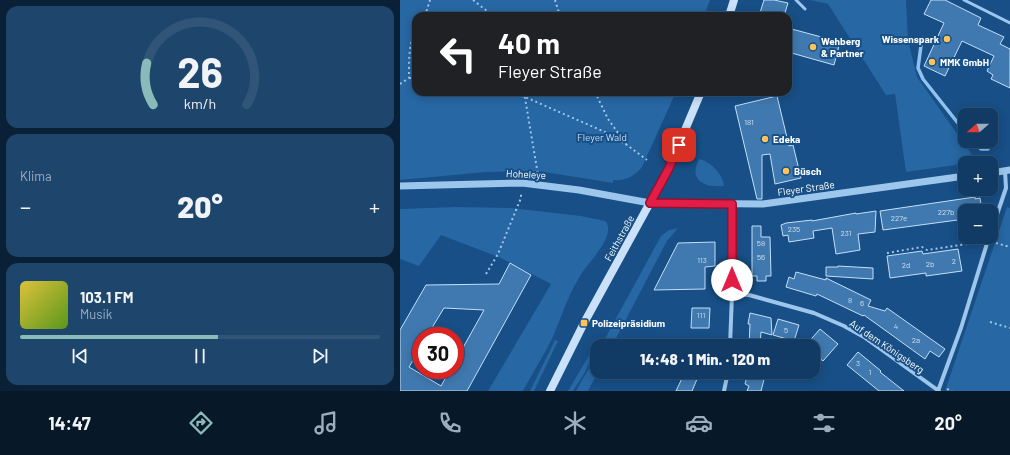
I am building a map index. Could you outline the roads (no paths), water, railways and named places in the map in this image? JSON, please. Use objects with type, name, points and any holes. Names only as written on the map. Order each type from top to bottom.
[{"type":"main road","points":[[730,12],[734,0]]},
{"type":"main road","name":"Feithstraße","points":[[550,391],[584,323],[669,168],[699,96]]},
{"type":"street","points":[[998,211],[1006,188],[1007,170]]},
{"type":"street","name":"Fleyer Straße","points":[[650,203],[763,204],[958,177]]},
{"type":"street","name":"Hoheleye","points":[[400,186],[522,183],[540,184],[650,203]]},
{"type":"street","points":[[730,339],[732,204]]},
{"type":"street","points":[[938,391],[961,328],[987,244]]},
{"type":"street","name":"Auf dem Königsberg","points":[[732,294],[749,295],[814,313],[844,326],[864,337],[938,391]]},
{"type":"street","points":[[724,391],[727,379]]},
{"type":"lane","points":[[796,0],[805,9]]},
{"type":"lane","points":[[964,0],[1010,23]]},
{"type":"waterway","points":[[922,38],[918,68],[923,79],[958,123]]},
{"type":"waterway","points":[[980,148],[988,149]]},
{"type":"place","name":"Wissenspark","points":[[947,39]]},
{"type":"place","name":"Wehberg & Partner","points":[[813,47]]},
{"type":"place","name":"MMK GmbH","points":[[932,62]]},
{"type":"place","name":"Edeka","points":[[765,139]]},
{"type":"place","name":"Büsch","points":[[786,171]]},
{"type":"place","name":"Polizeipräsidium","points":[[584,323]]},
{"type":"park label","name":"Fleyer Wald","points":[[602,137]]}]
